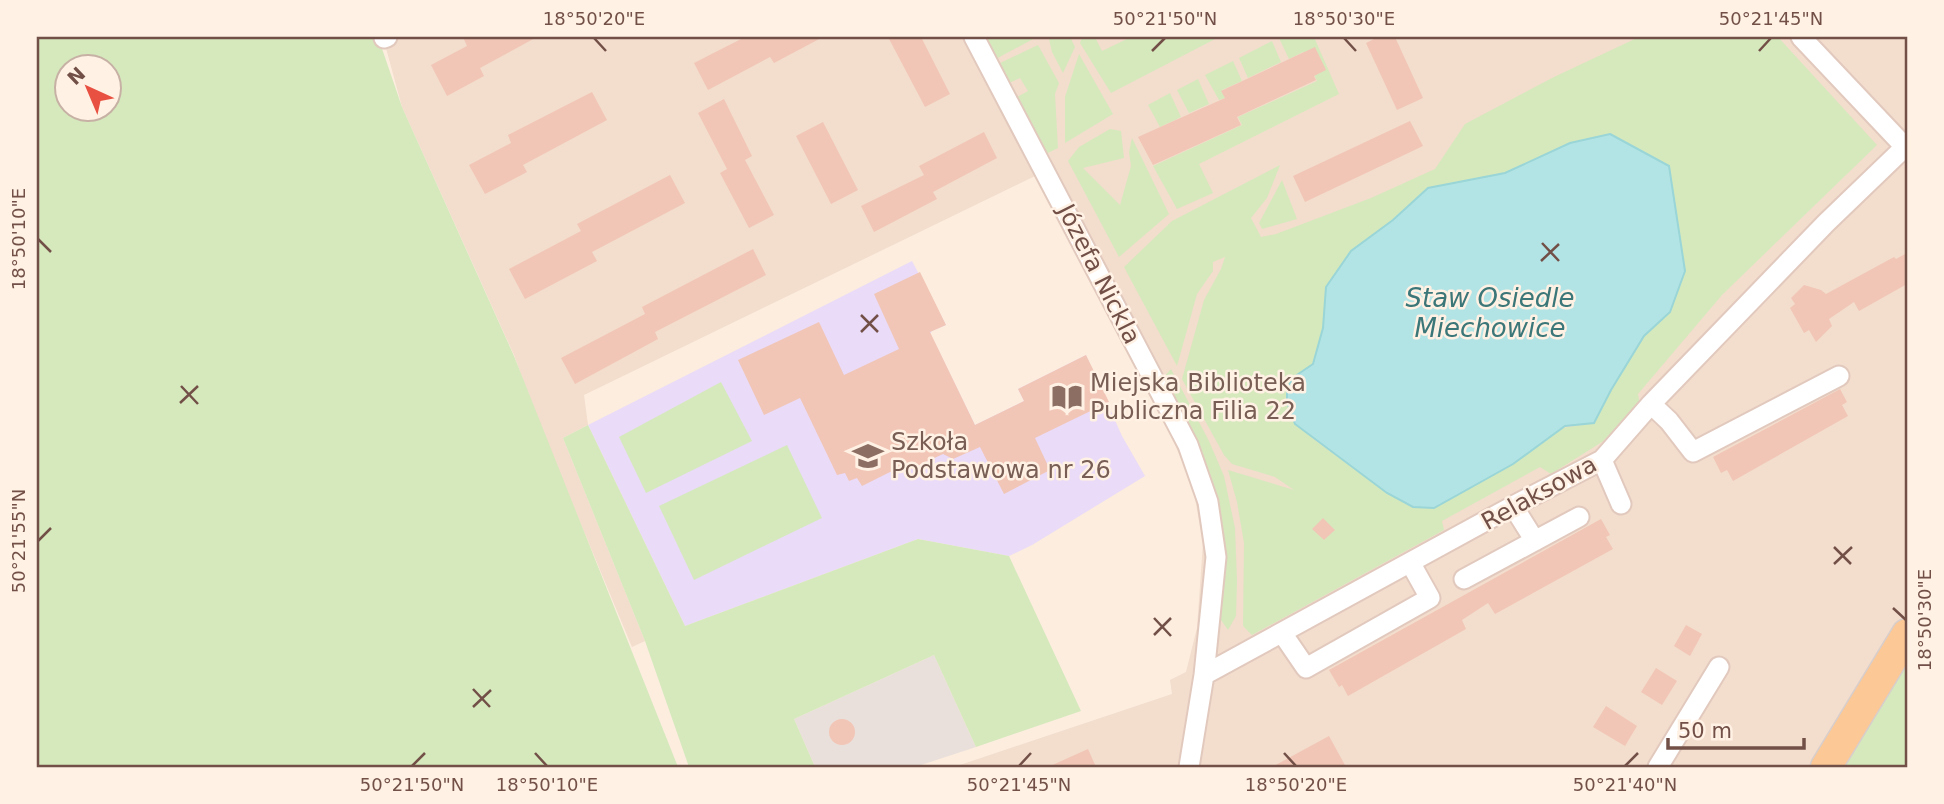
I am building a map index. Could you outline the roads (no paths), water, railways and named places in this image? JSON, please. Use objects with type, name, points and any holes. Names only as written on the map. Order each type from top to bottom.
[{"type":"main road","points":[[1826,767],[1907,634]]},
{"type":"street","name":"Józefa Nickla","points":[[974,37],[1188,445],[1208,502],[1216,557],[1204,675],[1189,767]]},
{"type":"street","points":[[1801,37],[1906,148]]},
{"type":"street","name":"Relaksowa","points":[[1204,675],[1602,460],[1651,404],[1826,223],[1906,148]]},
{"type":"street","points":[[1651,404],[1669,421],[1693,452],[1839,376]]},
{"type":"street","points":[[1602,460],[1621,504]]},
{"type":"street","points":[[1513,506],[1535,541]]},
{"type":"street","points":[[1464,579],[1579,517]]},
{"type":"street","points":[[1282,633],[1306,668],[1430,598],[1411,564]]},
{"type":"street","points":[[1658,767],[1719,667]]},
{"type":"water","name":"Staw Osiedle Miechowice","points":[[1610,134],[1669,166],[1685,271],[1670,312],[1644,336],[1594,423],[1565,426],[1513,464],[1434,508],[1413,507],[1387,493],[1295,424],[1287,402],[1287,388],[1294,377],[1313,364],[1323,328],[1326,287],[1351,251],[1393,220],[1428,188],[1505,173],[1570,143]]},
{"type":"place","name":"Miejska Biblioteka Publiczna Filia 22","points":[[1067,397]]},
{"type":"place","name":"Szkoła Podstawowa nr 26","points":[[868,456]]}]
